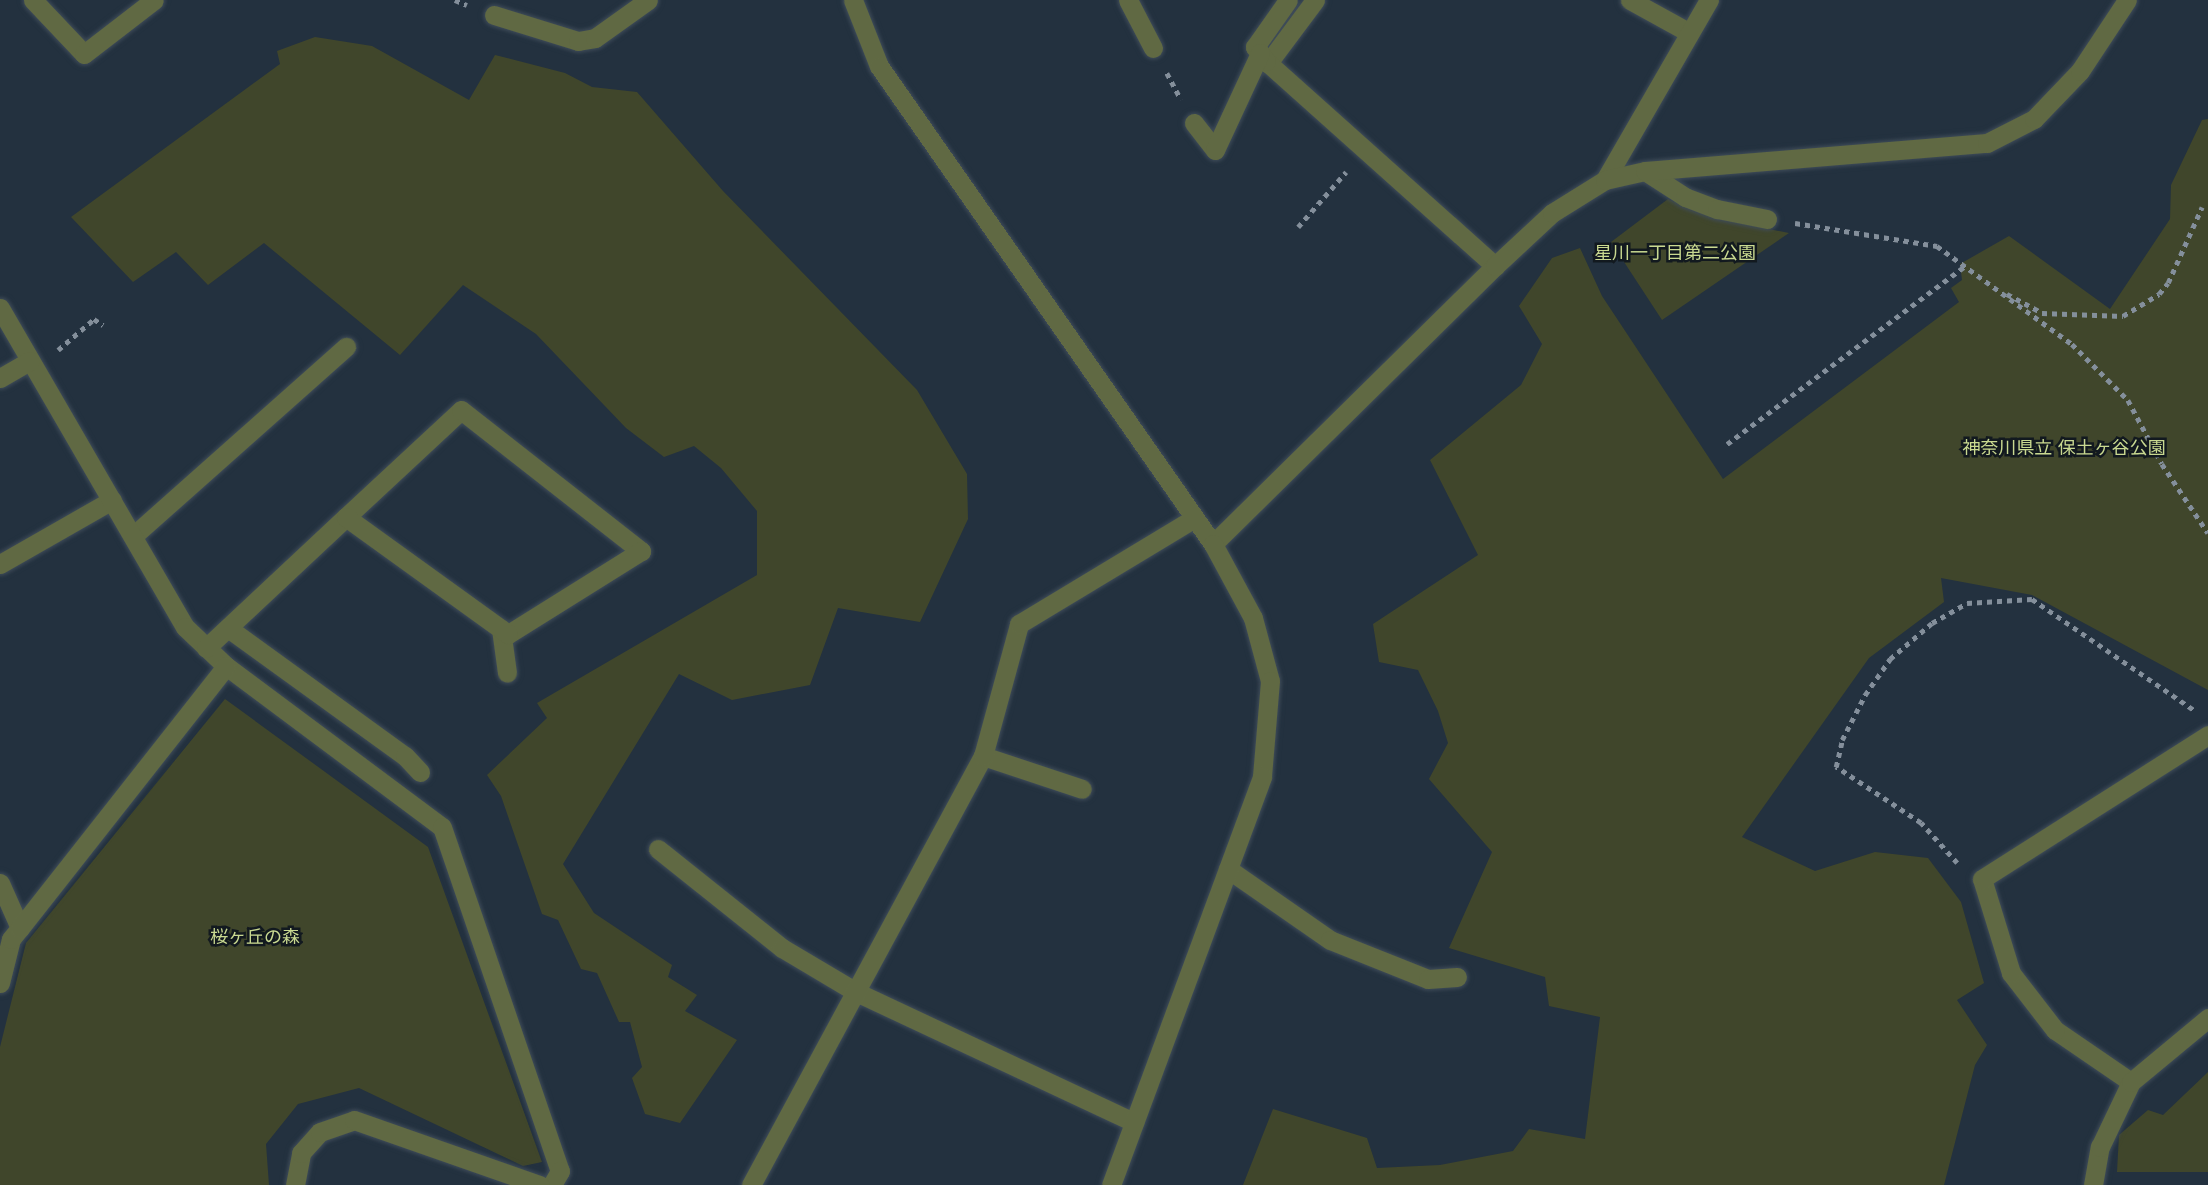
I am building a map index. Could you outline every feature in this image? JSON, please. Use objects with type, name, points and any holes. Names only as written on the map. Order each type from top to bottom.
[{"type":"street","points":[[33,0],[85,54],[155,0]]},
{"type":"street","points":[[494,15],[578,41],[595,38],[648,0]]},
{"type":"street","points":[[853,0],[879,66],[1213,544],[1253,618],[1270,681],[1262,776],[1111,1185]]},
{"type":"street","points":[[1128,0],[1153,48]]},
{"type":"street","points":[[1288,0],[1255,47],[1364,152],[1495,266]]},
{"type":"street","points":[[1194,123],[1215,150],[1264,58],[1315,0]]},
{"type":"street","points":[[1630,0],[1690,33]]},
{"type":"street","points":[[1605,180],[1709,0]]},
{"type":"street","points":[[1213,544],[1552,213],[1605,180],[1645,171],[1987,142],[2034,119],[2080,71],[2127,0]]},
{"type":"street","points":[[1645,171],[1685,197],[1767,219]]},
{"type":"street","points":[[0,308],[185,627],[226,666],[442,828],[561,1171],[552,1185]]},
{"type":"street","points":[[133,536],[346,347]]},
{"type":"street","points":[[0,378],[31,364]]},
{"type":"street","points":[[206,648],[228,628],[346,517],[461,410],[641,551],[508,634],[346,517]]},
{"type":"street","points":[[0,564],[112,500]]},
{"type":"street","points":[[751,1185],[983,756],[1019,624],[1195,518]]},
{"type":"street","points":[[228,628],[405,756],[420,772]]},
{"type":"street","points":[[502,629],[507,673]]},
{"type":"street","points":[[0,984],[11,939],[226,666]]},
{"type":"street","points":[[2131,1082],[2055,1030],[2011,973],[1982,879],[2208,735]]},
{"type":"street","points":[[983,756],[1082,789]]},
{"type":"street","points":[[658,849],[782,948],[856,992],[1134,1122]]},
{"type":"street","points":[[1228,869],[1330,940],[1429,979],[1457,977]]},
{"type":"street","points":[[0,883],[20,928]]},
{"type":"street","points":[[0,928],[20,928]]},
{"type":"street","points":[[2093,1185],[2100,1147],[2131,1082],[2208,1018]]},
{"type":"street","points":[[295,1185],[301,1153],[320,1132],[354,1120],[540,1185]]},
{"type":"path","points":[[1153,48],[1194,123]]},
{"type":"path","points":[[1298,227],[1364,152]]},
{"type":"path","points":[[1994,287],[2042,313],[2123,316],[2159,295],[2168,283],[2202,207]]},
{"type":"path","points":[[1767,219],[1909,239],[1937,246],[2072,344],[2120,390],[2208,533]]},
{"type":"path","points":[[1727,444],[1964,267]]},
{"type":"path","points":[[31,364],[94,319],[103,324]]},
{"type":"path","points":[[1961,869],[1921,823],[1836,767],[1842,740],[1865,695],[1890,659],[1932,623],[1967,603],[2032,599],[2200,713]]},
{"type":"green space","points":[[315,37],[372,46],[469,100],[495,55],[565,73],[592,87],[637,92],[723,191],[917,390],[967,474],[968,519],[920,622],[838,608],[810,685],[732,700],[679,674],[563,864],[594,913],[672,965],[668,977],[697,995],[685,1011],[737,1040],[680,1123],[645,1114],[632,1078],[642,1067],[630,1022],[619,1022],[597,973],[581,969],[558,920],[542,914],[501,796],[487,775],[547,718],[537,703],[757,575],[757,511],[721,468],[694,446],[664,457],[626,428],[536,334],[463,285],[400,355],[264,243],[208,285],[176,252],[133,282],[71,217],[280,64],[277,51]]},
{"type":"green space","name":"神奈川県立 保土ヶ谷公園","points":[[2208,119],[2208,690],[2032,595],[1941,578],[1944,602],[1869,658],[1742,837],[1815,871],[1875,852],[1928,858],[1961,902],[1984,983],[1957,1000],[1987,1045],[1975,1065],[1944,1185],[1243,1185],[1273,1109],[1367,1138],[1377,1168],[1440,1165],[1513,1151],[1529,1129],[1585,1139],[1600,1017],[1549,1006],[1545,977],[1449,948],[1492,852],[1429,779],[1448,743],[1438,711],[1418,670],[1379,662],[1373,624],[1478,555],[1430,460],[1521,385],[1542,344],[1519,306],[1552,258],[1580,248],[1602,296],[1723,479],[1959,302],[1951,288],[1962,280],[1960,264],[2009,236],[2110,309],[2170,219],[2171,185],[2202,120]]},
{"type":"green space","name":"星川一丁目第二公園","points":[[1668,199],[1712,218],[1789,233],[1662,320],[1611,242]]},
{"type":"green space","name":"桜ヶ丘の森","points":[[225,699],[428,847],[542,1162],[523,1166],[359,1088],[298,1104],[266,1144],[269,1185],[0,1185],[0,1047],[26,943]]},
{"type":"green space","points":[[2208,1072],[2208,1172],[2117,1172],[2119,1135],[2148,1110],[2163,1115]]}]
